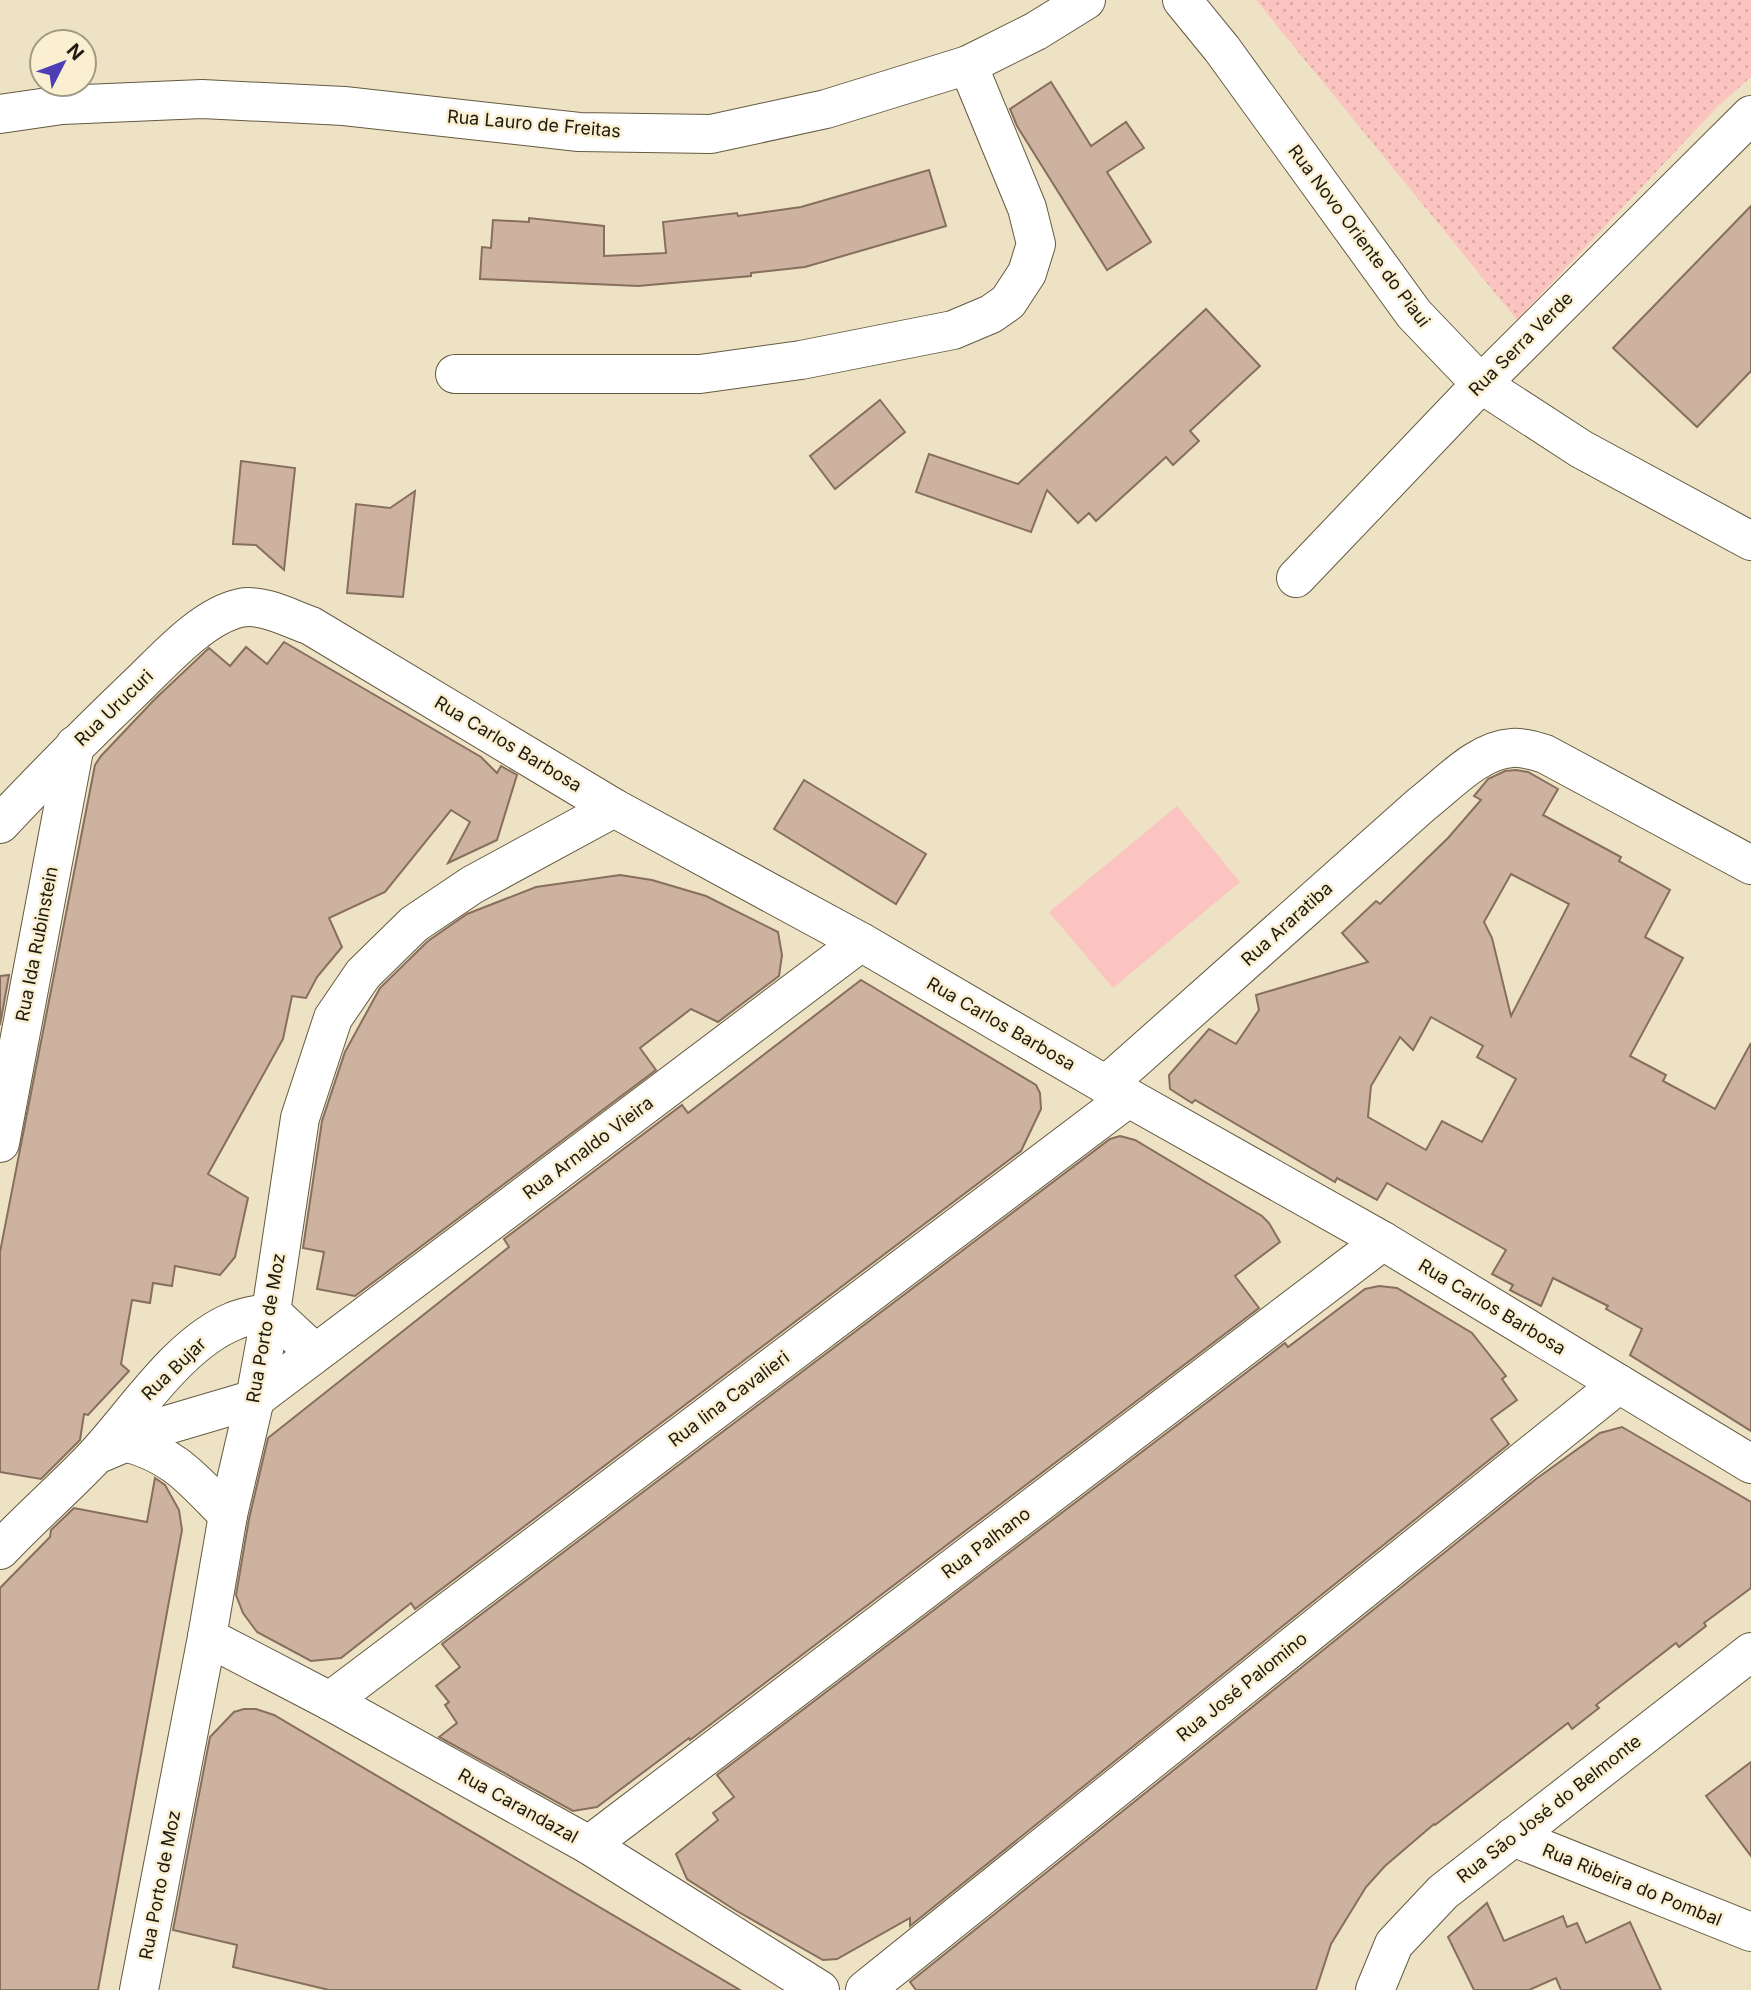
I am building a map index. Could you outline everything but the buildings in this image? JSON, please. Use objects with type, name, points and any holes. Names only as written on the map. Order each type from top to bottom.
[{"type":"street","name":"Rua Lauro de Freitas","points":[[0,114],[62,105],[202,99],[344,106],[579,132],[710,134],[826,109],[968,65],[1036,31],[1086,0]]},
{"type":"street","name":"Rua Novo Oriente do Piaui","points":[[1182,0],[1222,50],[1414,314],[1481,384],[1581,449],[1751,541]]},
{"type":"street","points":[[455,374],[701,374],[801,360],[953,330],[991,314],[1008,302],[1027,273],[1036,244],[1027,208],[968,65]]},
{"type":"street","name":"Rua Serra Verde","points":[[1296,578],[1481,384],[1751,115]]},
{"type":"street","name":"Rua Urucuri","points":[[0,824],[75,745],[171,653],[211,621],[241,607]]},
{"type":"street","name":"Rua Carlos Barbosa","points":[[241,607],[261,609],[311,626],[614,808],[860,942],[1382,1241],[1751,1464]]},
{"type":"street","name":"Rua Ida Rubinstein","points":[[0,1143],[75,745]]},
{"type":"street","name":"Rua Araratiba","points":[[1117,1091],[1422,804],[1471,765],[1494,751],[1514,747],[1545,754],[1751,865]]},
{"type":"street","name":"Rua Porto de Moz","points":[[139,1990],[228,1515],[255,1399],[300,1118],[333,1018],[363,974],[414,924],[472,885],[614,808]]},
{"type":"street","name":"Rua Arnaldo Vieira","points":[[255,1399],[860,942]]},
{"type":"street","name":"Rua lina Cavalieri","points":[[330,1701],[1117,1091]]},
{"type":"street","name":"Rua Palhano","points":[[589,1845],[1382,1241]]},
{"type":"street","points":[[271,1312],[315,1353]]},
{"type":"street","name":"Rua Bujar","points":[[0,1550],[111,1448],[134,1408],[185,1354],[213,1332],[233,1321],[271,1312]]},
{"type":"street","points":[[185,1354],[187,1374],[203,1413]]},
{"type":"street","name":"Rua José Palomino","points":[[865,1990],[1619,1384]]},
{"type":"street","name":"Rua Bujar","points":[[111,1448],[203,1413],[255,1399]]},
{"type":"street","points":[[111,1448],[148,1448],[165,1456],[185,1471],[228,1515]]},
{"type":"street","name":"Rua Carandazal","points":[[207,1637],[330,1701],[589,1845],[821,1990]]},
{"type":"street","name":"Rua São José do Belmonte","points":[[1375,1990],[1394,1944],[1443,1892],[1751,1652]]},
{"type":"street","name":"Rua Ribeira do Pombal","points":[[1513,1837],[1751,1932]]},
{"type":"shaded area","points":[[1256,0],[1751,0],[1751,77],[1719,105],[1517,320]]},
{"type":"shaded area","points":[[1177,806],[1240,882],[1113,988],[1049,912]]}]
